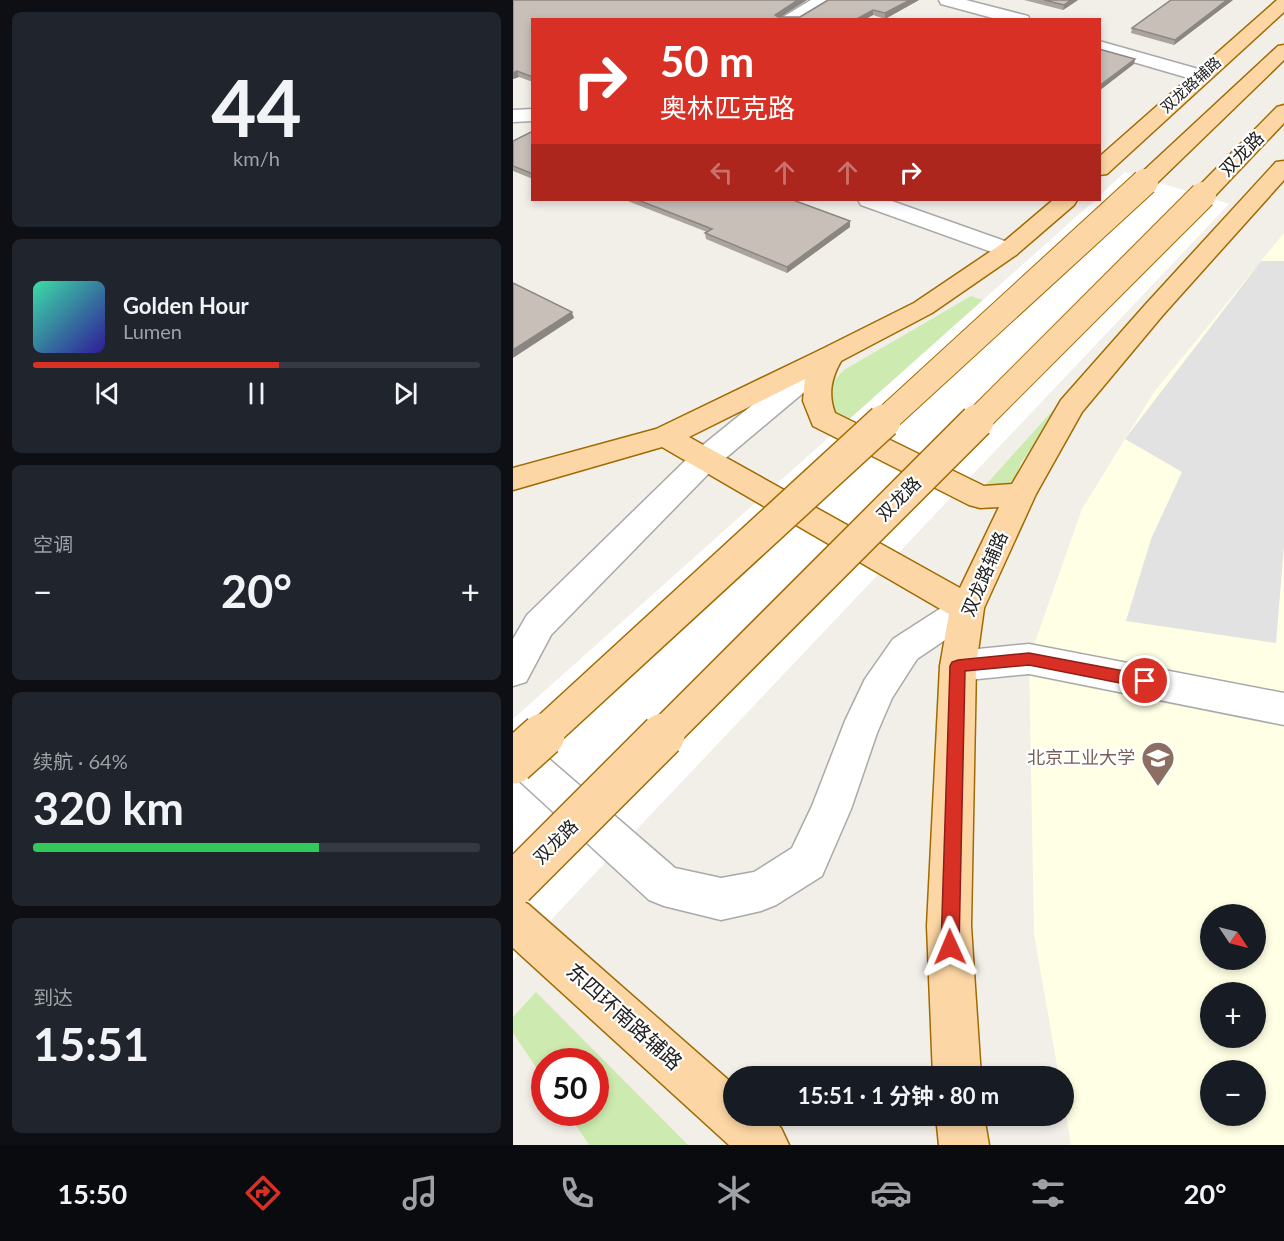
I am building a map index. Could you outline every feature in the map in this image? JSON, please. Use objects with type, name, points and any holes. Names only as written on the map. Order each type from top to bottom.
[{"type":"main road","name":"双龙路辅路","points":[[1101,167],[1284,3]]},
{"type":"main road","points":[[513,762],[1148,179],[1284,50]]},
{"type":"main road","name":"双龙路","points":[[513,885],[1203,195],[1284,111]]},
{"type":"main road","name":"双龙路辅路","points":[[956,1066],[949,926],[958,666],[967,608],[1021,494],[1071,407],[1154,310],[1284,167]]},
{"type":"main road","points":[[513,479],[666,436],[830,357],[923,308],[1008,250],[1065,201]]},
{"type":"main road","points":[[830,357],[815,388],[816,403],[823,419],[980,497],[1021,494]]},
{"type":"main road","points":[[666,436],[704,460],[967,608]]},
{"type":"main road","name":"东四环南路辅路","points":[[513,919],[723,1106]]},
{"type":"main road","name":"东四环南路辅路","points":[[744,1126],[764,1145]]},
{"type":"main road","points":[[961,1126],[964,1145]]},
{"type":"street","points":[[790,18],[823,0]]},
{"type":"street","points":[[948,0],[1015,18]]},
{"type":"street","points":[[1101,47],[1202,75]]},
{"type":"street","points":[[513,116],[531,115]]},
{"type":"street","points":[[872,201],[1008,250]]},
{"type":"street","points":[[513,671],[539,625],[704,460],[830,357]]},
{"type":"street","points":[[513,751],[664,886],[721,899],[761,891],[807,862],[831,809],[858,733],[878,690],[905,649],[967,608]]},
{"type":"street","points":[[958,666],[1029,659],[1284,709]]},
{"type":"shaded area","name":"北京工业大学","points":[[1284,233],[1284,1145],[1071,1145],[1068,1126],[1074,1126],[1074,1066],[1057,1066],[1034,934],[1029,659],[1082,509],[1154,392]]},
{"type":"shaded area","points":[[1261,261],[1284,261],[1284,546],[1276,643],[1126,621],[1151,539],[1182,472],[1125,439]]},
{"type":"green space","points":[[971,296],[988,302],[856,428],[836,419],[830,388],[844,370]]},
{"type":"green space","points":[[1082,378],[1021,463],[1012,484],[1007,487],[983,488]]},
{"type":"green space","points":[[536,992],[592,1048],[531,1048],[531,1060],[513,1033],[513,1017]]},
{"type":"green space","points":[[609,1065],[688,1145],[589,1145],[577,1126],[609,1126]]},
{"type":"pier","points":[[1125,172],[1229,204],[513,960],[513,719],[1094,201],[1101,201],[1101,194]]},
{"type":"building","points":[[513,0],[798,0],[775,15],[800,17],[828,0],[910,0],[885,13],[873,10],[859,18],[531,18],[531,76],[517,71],[513,73]]},
{"type":"building","points":[[1044,0],[1071,0],[1064,5]]},
{"type":"building","points":[[1171,0],[1227,0],[1175,40],[1132,28]]},
{"type":"building","points":[[1101,50],[1135,59],[1101,84]]},
{"type":"building","points":[[531,132],[531,173],[513,166],[513,141]]},
{"type":"building","points":[[641,201],[796,201],[850,221],[787,267],[705,233],[712,229]]},
{"type":"building","points":[[513,283],[572,312],[513,350]]},
{"type":"place","name":"北京工业大学","points":[[1158,787]]},
{"type":"route","points":[[950,947],[958,666],[1029,659],[1145,681]]}]
